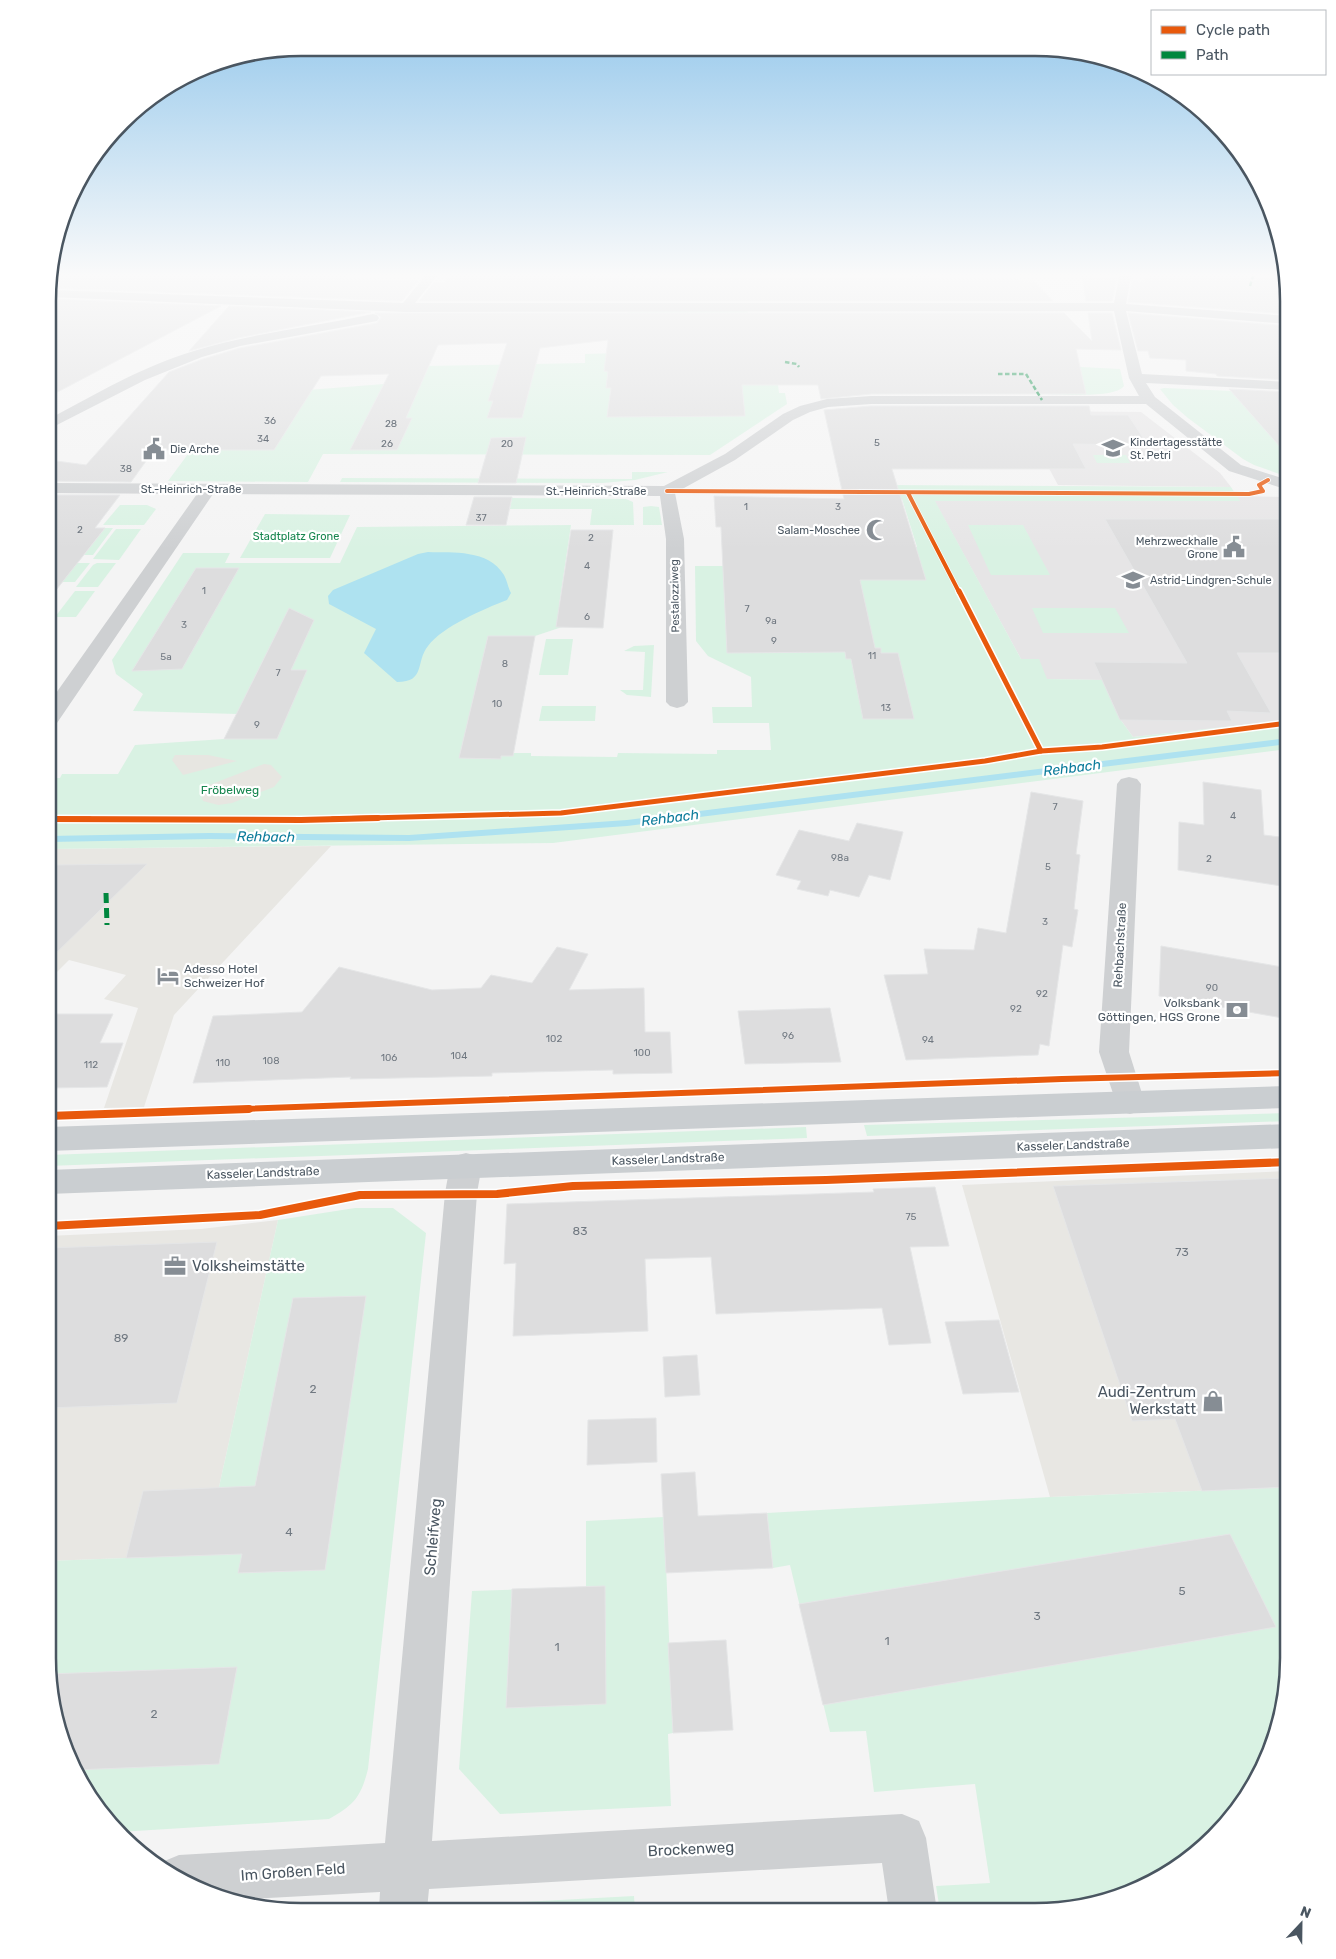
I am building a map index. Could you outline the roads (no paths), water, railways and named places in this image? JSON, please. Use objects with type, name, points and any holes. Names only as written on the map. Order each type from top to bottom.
[{"type":"main road","points":[[56,1139],[1280,1097]]},
{"type":"main road","name":"Kasseler Landstraße","points":[[56,1182],[466,1165],[846,1154],[1280,1136]]},
{"type":"street","points":[[56,422],[163,367]]},
{"type":"street","points":[[1133,367],[1136,378],[1149,400],[1235,468],[1280,482]]},
{"type":"street","points":[[1136,378],[1280,386]]},
{"type":"street","name":"St.-Heinrich-Straße","points":[[56,488],[667,491],[730,456],[788,417],[805,409],[827,404],[871,400],[1149,400]]},
{"type":"street","points":[[56,708],[208,489]]},
{"type":"street","name":"Pestalozziweg","points":[[667,491],[675,539],[677,702]]},
{"type":"street","name":"Rehbachstraße","points":[[1129,784],[1114,1052],[1130,1103]]},
{"type":"street","name":"Schleifweg","points":[[404,1903],[461,1193],[466,1165]]},
{"type":"street","name":"Brockenweg","points":[[407,1864],[902,1838],[912,1903]]},
{"type":"street","name":"Im Großen Feld","points":[[193,1878],[407,1864]]},
{"type":"water","points":[[428,552],[469,554],[489,561],[504,575],[511,593],[507,600],[464,619],[443,632],[424,652],[416,675],[412,679],[397,682],[364,653],[376,629],[329,604],[328,596],[333,590],[418,554]]},
{"type":"waterway","name":"Rehbach","points":[[56,839],[209,836],[409,838],[627,823],[1280,742]]},
{"type":"place","name":"Kindertagesstätte St. Petri","points":[[1113,448]]},
{"type":"place","name":"Die Arche","points":[[154,449]]},
{"type":"place","name":"Salam-Moschee","points":[[877,530]]},
{"type":"place","name":"Mehrzweckhalle Grone","points":[[1234,547]]},
{"type":"place","name":"Astrid-Lindgren-Schule","points":[[1133,580]]},
{"type":"place","name":"Adesso Hotel Schweizer Hof","points":[[168,976]]},
{"type":"place","name":"Volksbank Göttingen, HGS Grone","points":[[1237,1010]]},
{"type":"place","name":"Volksheimstätte","points":[[175,1266]]},
{"type":"place","name":"Audi-Zentrum Werkstatt","points":[[1213,1401]]},
{"type":"park label","name":"Stadtplatz Grone","points":[[296,536]]},
{"type":"park label","name":"Fröbelweg","points":[[230,790]]}]
